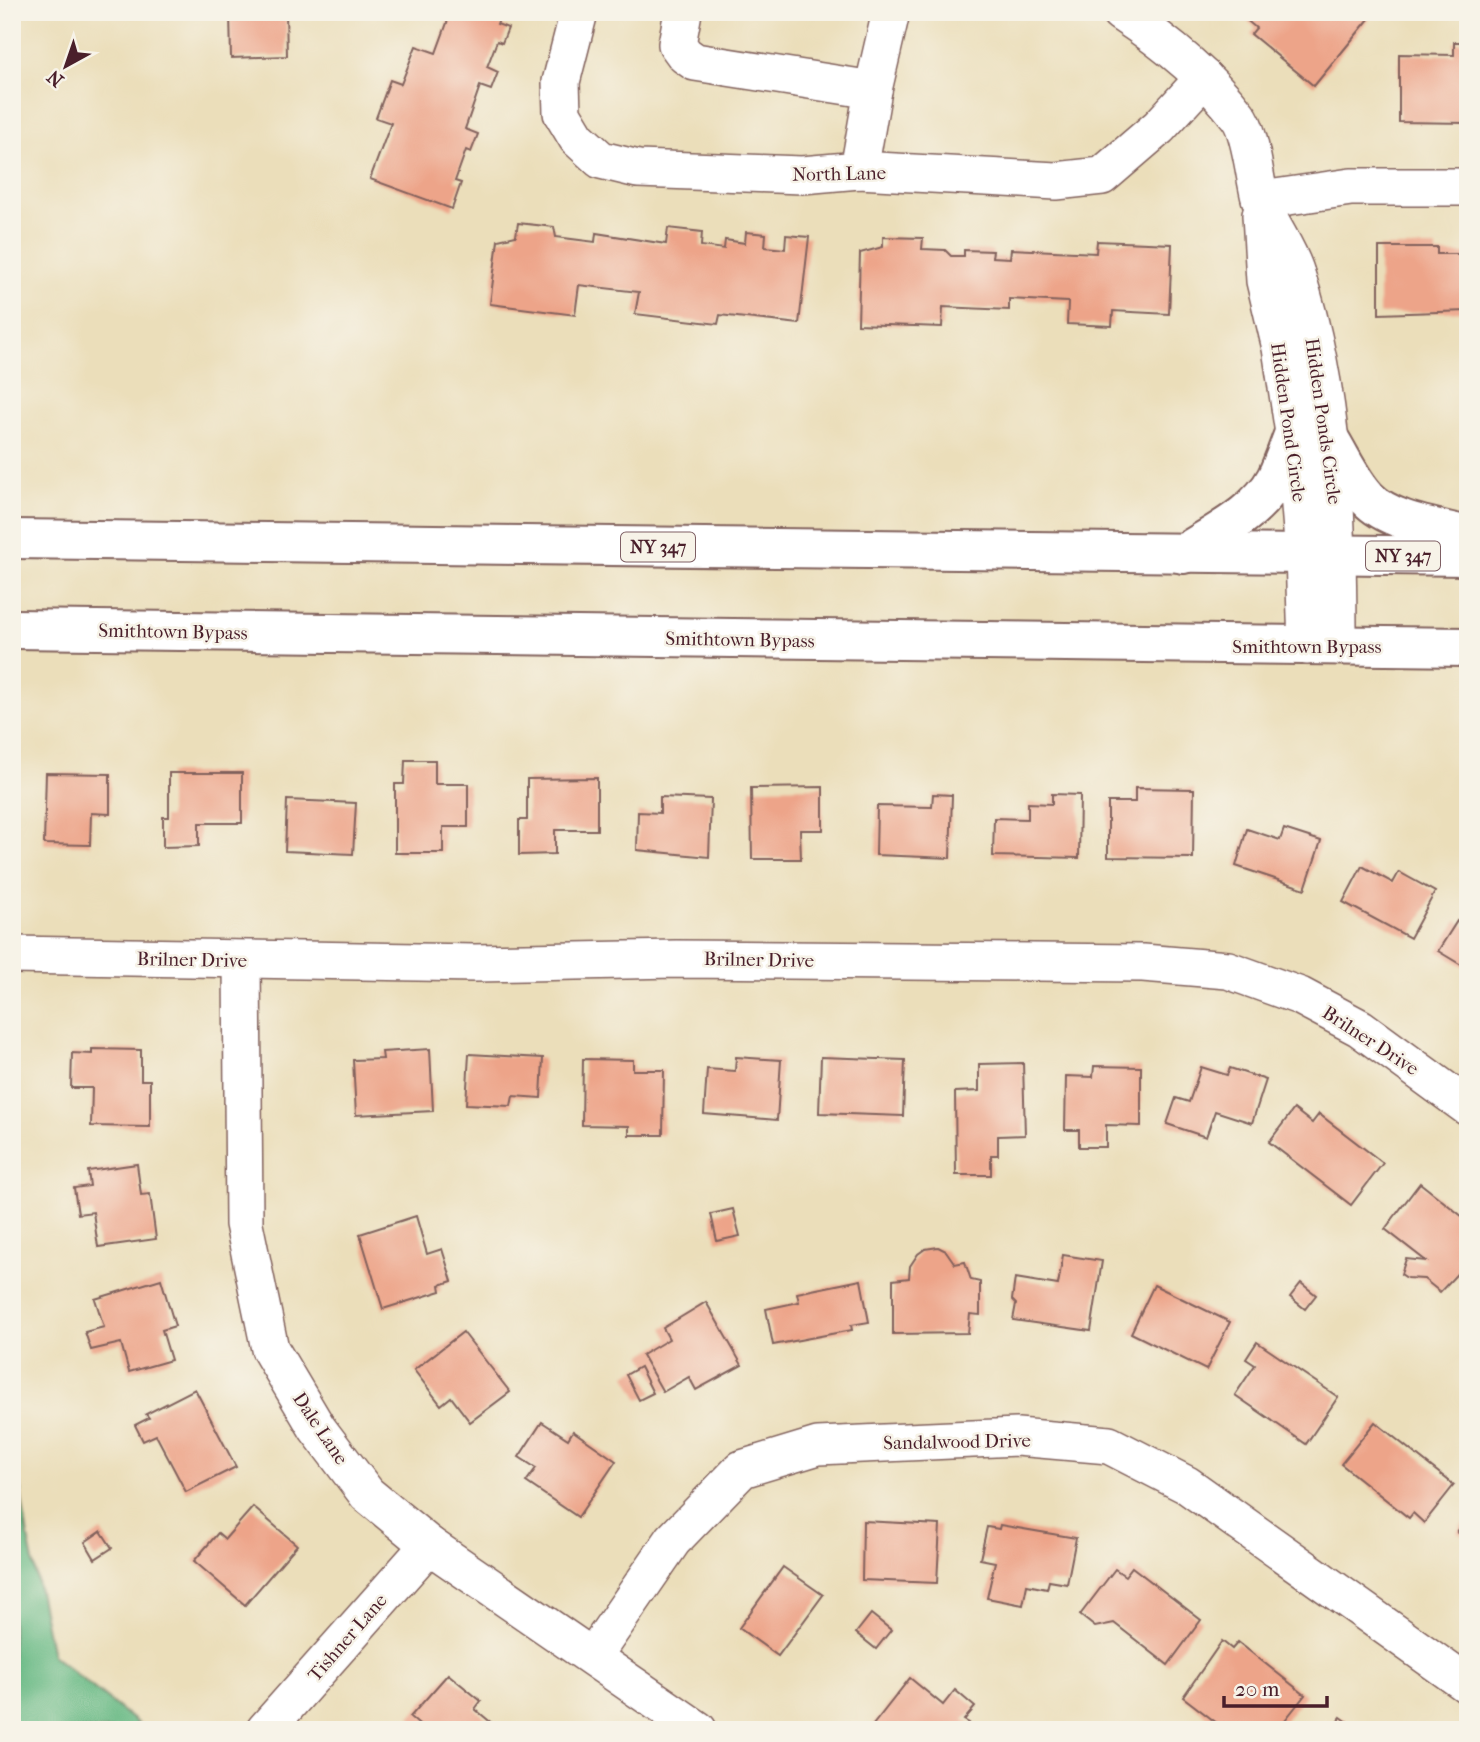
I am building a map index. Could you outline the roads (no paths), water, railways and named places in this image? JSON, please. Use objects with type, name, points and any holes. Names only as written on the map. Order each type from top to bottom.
[{"type":"highway","points":[[1183,554],[1236,519],[1260,498],[1312,435],[1374,505],[1400,517],[1468,537]]},
{"type":"highway","name":"NY 347","points":[[12,539],[1468,556]]},
{"type":"highway","name":"Smithtown Bypass","points":[[12,629],[1468,647]]},
{"type":"street","name":"North Lane","points":[[579,12],[561,82],[562,113],[577,138],[601,160],[638,169],[802,175],[859,170],[1056,181],[1102,176],[1158,127],[1203,78]]},
{"type":"street","points":[[683,12],[677,44],[685,55],[695,62],[873,90]]},
{"type":"street","points":[[859,170],[873,90],[891,12]]},
{"type":"street","points":[[1119,12],[1166,42],[1241,119],[1261,200],[1351,187],[1468,187]]},
{"type":"street","name":"Hidden Pond Circle","points":[[1261,200],[1265,281],[1288,306],[1312,435],[1321,555],[1323,646]]},
{"type":"street","name":"Brilner Drive","points":[[12,955],[475,963],[676,958],[1143,963],[1228,970],[1300,996],[1360,1028],[1468,1107]]},
{"type":"street","name":"Dale Lane","points":[[242,960],[244,1224],[270,1349],[317,1429],[368,1494],[429,1545],[698,1730]]},
{"type":"street","name":"Sandalwood Drive","points":[[593,1656],[673,1540],[742,1469],[818,1446],[1017,1437],[1110,1445],[1187,1485],[1468,1685]]},
{"type":"street","name":"Tishner Lane","points":[[265,1730],[429,1545]]}]
